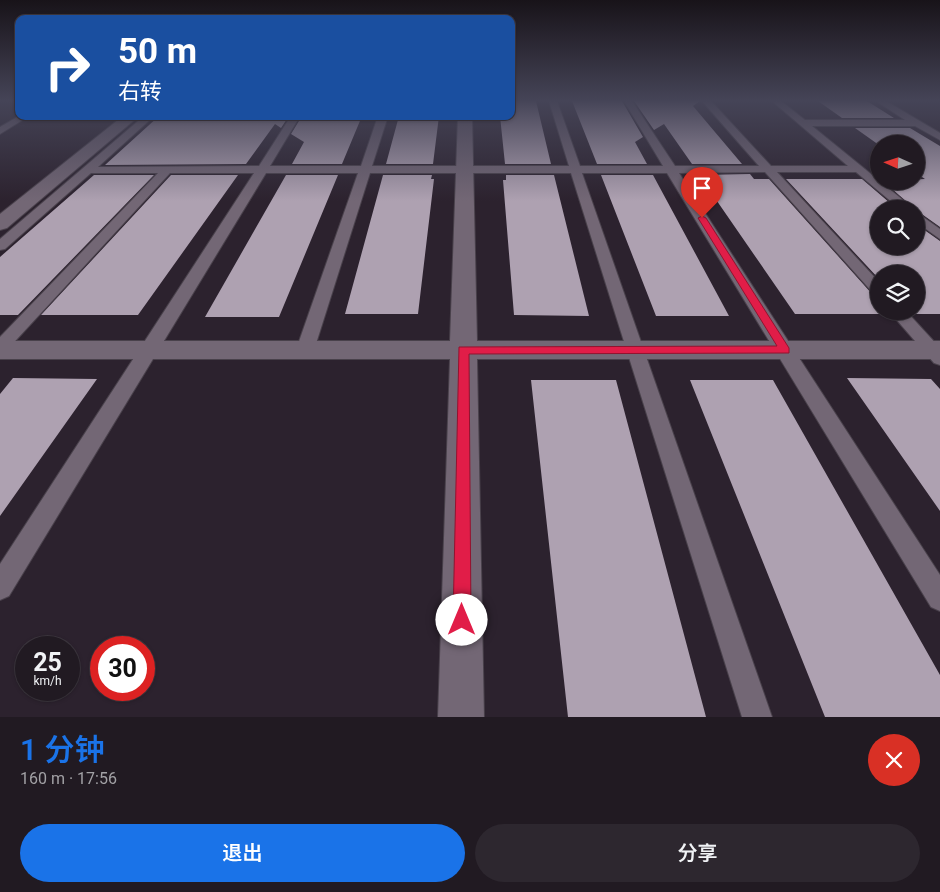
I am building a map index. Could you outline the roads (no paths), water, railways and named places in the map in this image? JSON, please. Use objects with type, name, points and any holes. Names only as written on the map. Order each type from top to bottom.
[{"type":"street","points":[[0,224],[109,134]]},
{"type":"street","points":[[462,717],[464,134]]},
{"type":"street","points":[[0,348],[149,350],[785,350],[938,353]]},
{"type":"lane","points":[[0,246],[129,134]]},
{"type":"lane","points":[[0,587],[284,134]]},
{"type":"lane","points":[[305,350],[377,134]]},
{"type":"lane","points":[[564,134],[757,717]]},
{"type":"lane","points":[[649,134],[940,598]]},
{"type":"lane","points":[[737,134],[870,281]]},
{"type":"lane","points":[[816,134],[897,200]]},
{"type":"lane","points":[[88,170],[859,169]]},
{"type":"lane","points":[[0,348],[167,170]]},
{"type":"lane","points":[[925,223],[940,235]]},
{"type":"lane","points":[[906,320],[938,353]]}]
